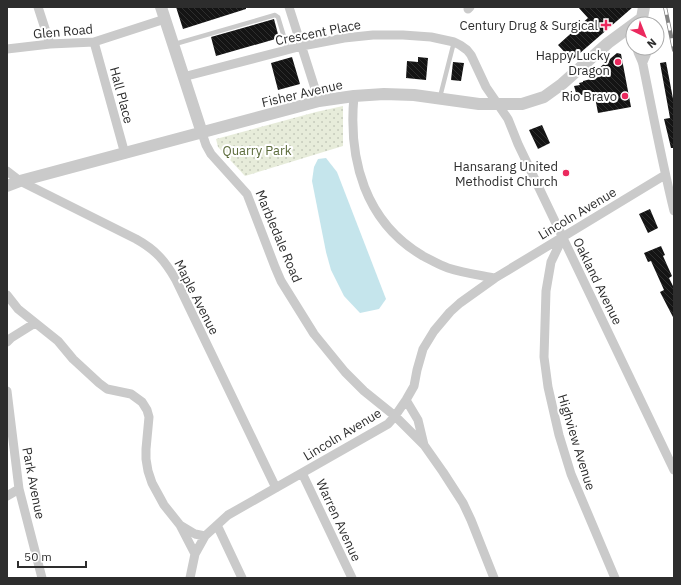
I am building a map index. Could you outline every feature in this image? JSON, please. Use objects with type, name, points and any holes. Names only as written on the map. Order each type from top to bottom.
[{"type":"street","points":[[38,7],[50,44]]},
{"type":"street","name":"Marbledale Road","points":[[161,7],[206,145],[247,194],[281,281],[314,334],[349,376],[364,391],[395,416],[424,445],[463,503],[494,578]]},
{"type":"street","points":[[290,7],[319,101]]},
{"type":"street","name":"Glen Road","points":[[7,49],[50,44],[94,42],[165,19]]},
{"type":"street","name":"Fisher Avenue","points":[[7,186],[20,181],[319,101],[354,96],[384,94],[440,97],[479,104],[522,104],[544,97],[562,84],[608,43],[625,31]]},
{"type":"street","name":"Crescent Place","points":[[183,77],[302,46],[344,38],[373,35],[431,37],[454,42],[460,45],[471,55],[486,87],[498,104]]},
{"type":"street","name":"Hall Place","points":[[94,42],[125,154]]},
{"type":"street","points":[[639,56],[643,62],[652,114],[674,211]]},
{"type":"street","points":[[643,62],[646,56]]},
{"type":"street","points":[[354,96],[352,110],[354,144],[358,169],[364,188],[378,215],[400,240],[431,260],[446,267],[495,278]]},
{"type":"street","name":"Oakland Avenue","points":[[498,104],[508,119],[518,144],[674,470]]},
{"type":"street","name":"Maple Avenue","points":[[7,171],[20,181],[136,239],[152,249],[161,257],[176,280],[276,488]]},
{"type":"street","name":"Lincoln Avenue","points":[[190,578],[195,554],[205,536],[228,515],[388,424],[406,400],[414,386],[423,349],[444,318],[460,303],[495,278],[665,175]]},
{"type":"street","name":"Highview Avenue","points":[[563,237],[551,262],[546,290],[544,357],[548,387],[559,435],[571,474],[615,578]]},
{"type":"street","points":[[7,295],[18,310],[58,341],[73,359],[99,383],[107,389],[131,394],[142,402],[148,410],[150,417],[146,449],[148,471],[157,494],[180,525],[195,554]]},
{"type":"street","points":[[7,342],[35,323]]},
{"type":"street","name":"Park Avenue","points":[[7,391],[19,489],[42,578]]},
{"type":"street","name":"Marbledale Road","points":[[406,400],[418,420],[424,445]]},
{"type":"street","name":"Warren Avenue","points":[[302,473],[352,578]]},
{"type":"street","points":[[7,496],[19,489]]},
{"type":"street","points":[[180,525],[195,534],[205,536]]},
{"type":"street","points":[[217,525],[242,578]]},
{"type":"lane","points":[[173,44],[275,15],[278,17],[288,50]]},
{"type":"lane","points":[[440,97],[454,42]]},
{"type":"green space","name":"Quarry Park","points":[[343,106],[343,146],[245,176],[218,147],[216,139]]},
{"type":"water","points":[[326,158],[337,172],[386,299],[379,309],[360,313],[344,296],[331,270],[312,181],[314,167],[318,159]]},
{"type":"building","points":[[176,7],[246,7],[246,9],[183,29]]},
{"type":"building","points":[[578,7],[633,7],[572,60],[558,45],[588,18]]},
{"type":"building","points":[[274,19],[279,38],[216,56],[211,37]]},
{"type":"building","points":[[617,53],[621,54],[631,107],[598,113],[594,92],[577,96],[574,86],[580,85],[579,83],[583,81],[599,77],[598,69]]},
{"type":"building","points":[[292,57],[300,84],[278,90],[271,63]]},
{"type":"building","points":[[418,57],[428,58],[426,80],[406,78],[407,61],[418,62]]},
{"type":"building","points":[[453,62],[464,63],[461,81],[451,80]]},
{"type":"building","points":[[666,62],[674,104],[674,148],[671,148],[664,119],[670,118],[660,63]]},
{"type":"building","points":[[542,125],[550,143],[538,149],[529,130]]},
{"type":"building","points":[[650,209],[658,228],[648,233],[639,214]]},
{"type":"building","points":[[661,246],[665,255],[663,256],[672,276],[669,278],[674,288],[674,319],[660,292],[664,290],[651,261],[648,262],[644,253]]},
{"type":"railway","points":[[665,7],[674,50]]},
{"type":"place","name":"Century Drug & Surgical","points":[[606,25]]},
{"type":"place","name":"Happy Lucky Dragon","points":[[618,62]]},
{"type":"place","name":"Rio Bravo","points":[[625,96]]},
{"type":"place","name":"Hansarang United Methodist Church","points":[[566,173]]}]
